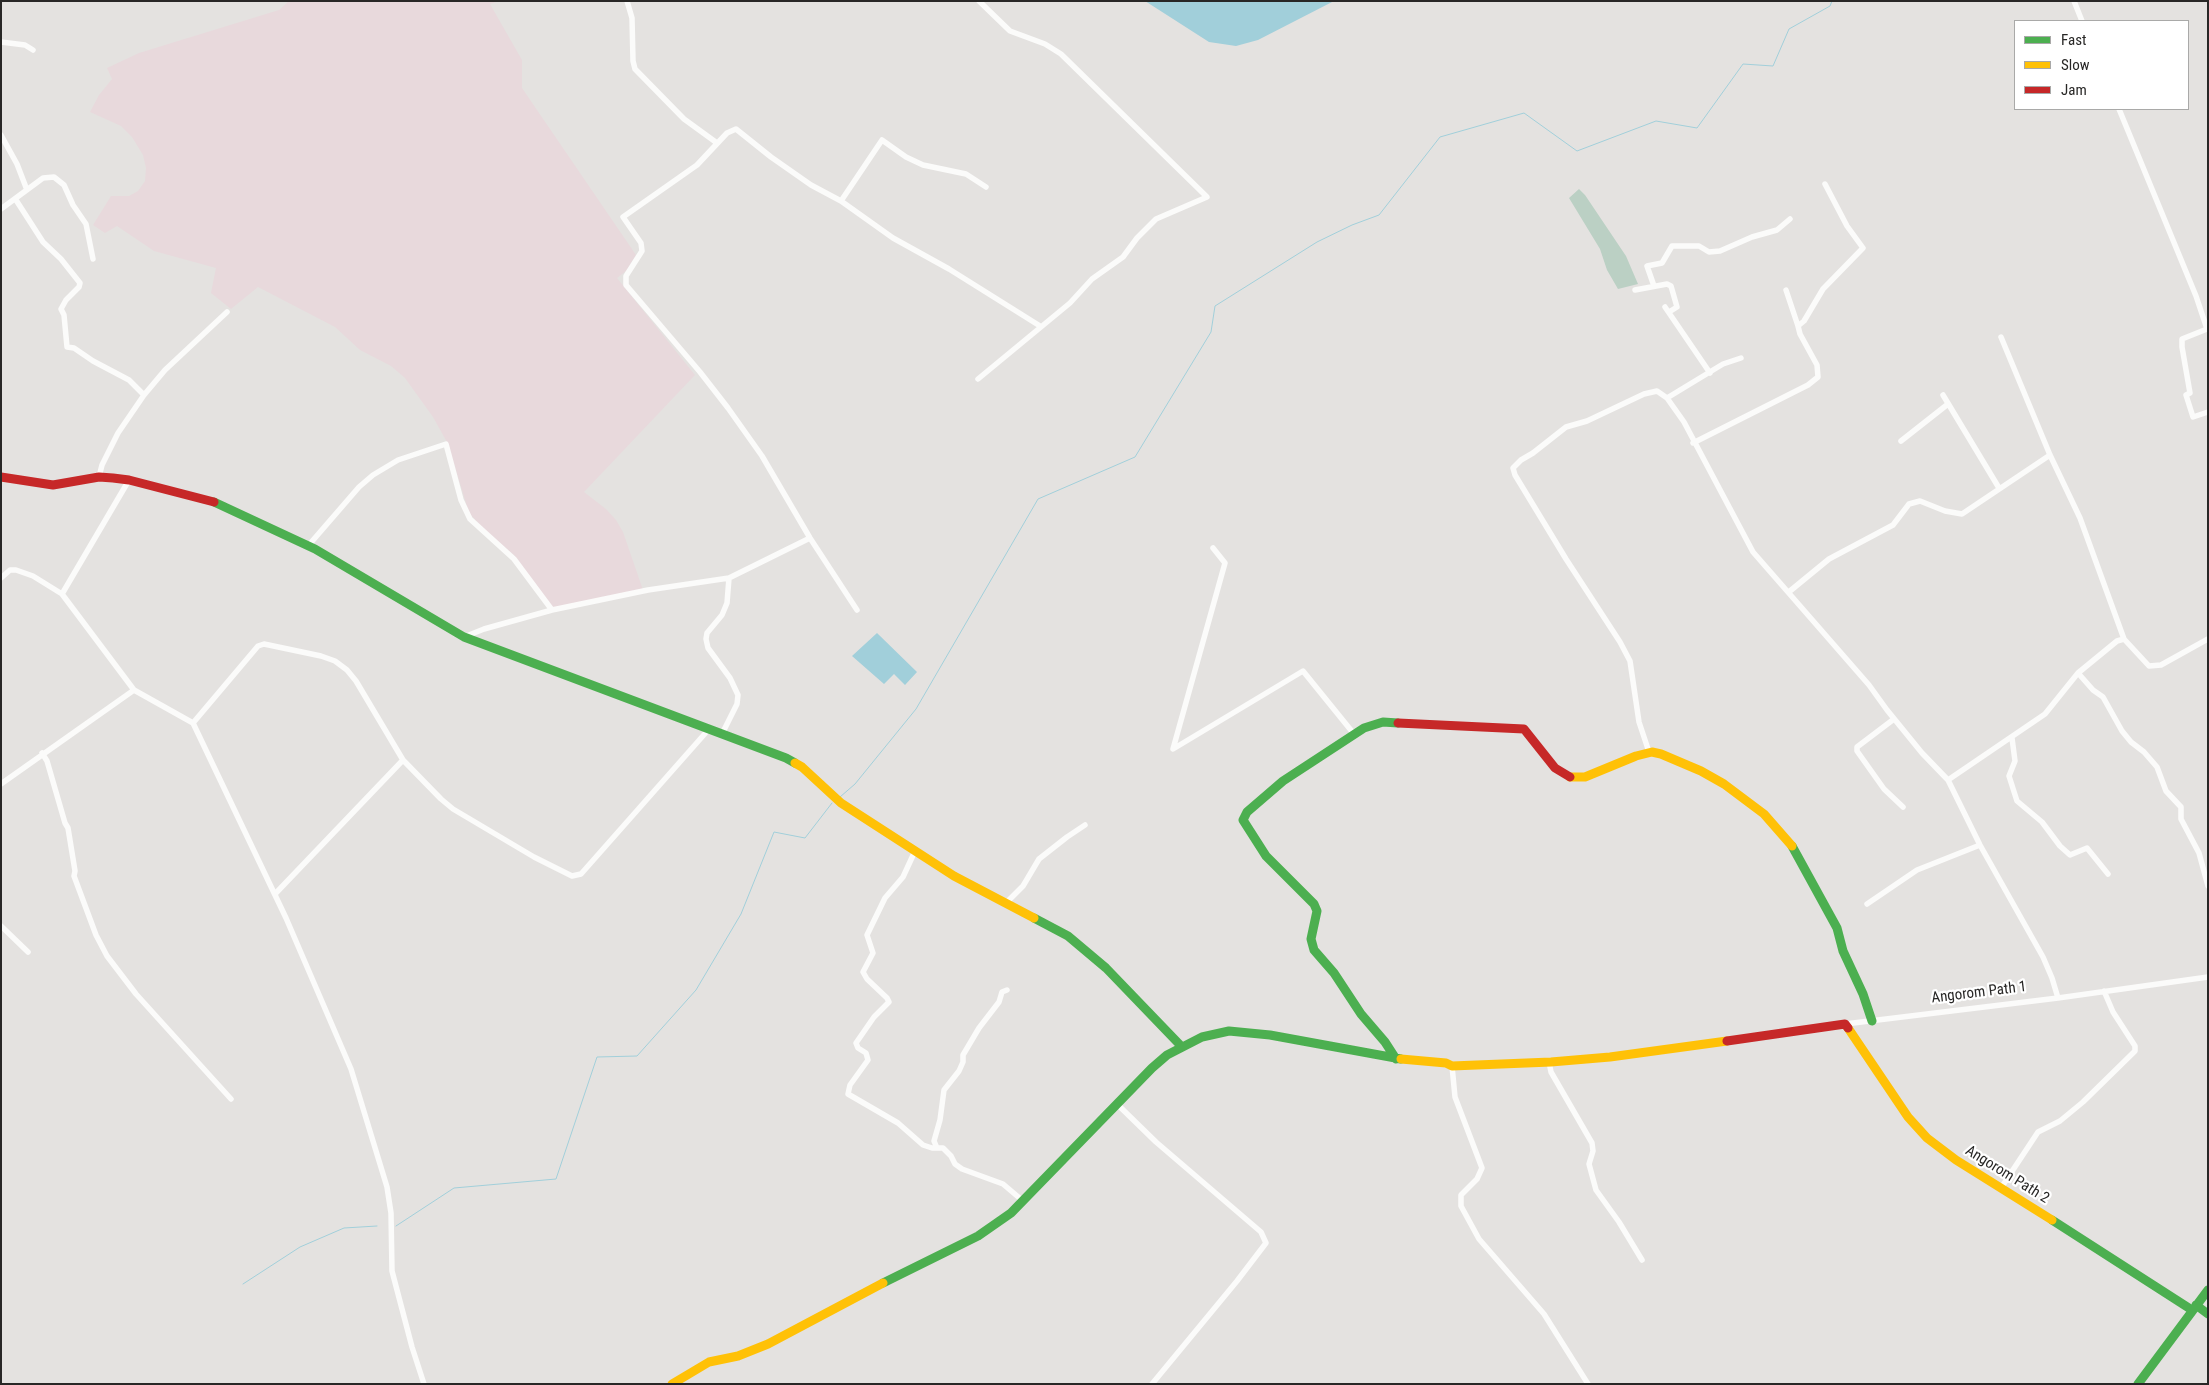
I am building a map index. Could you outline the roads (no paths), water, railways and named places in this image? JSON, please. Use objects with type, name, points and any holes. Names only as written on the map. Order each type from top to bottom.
[{"type":"main road","points":[[1,477],[53,484],[99,477],[129,480],[212,501],[308,546],[406,601],[464,637],[786,758],[802,767],[841,803],[954,876],[1068,936],[1106,968],[1182,1047]]},
{"type":"main road","points":[[1396,1059],[1361,1014],[1334,974],[1314,950],[1311,939],[1317,911],[1314,904],[1266,856],[1243,820],[1247,812],[1283,781],[1369,725],[1382,722],[1524,729],[1555,768],[1564,776],[1573,778],[1594,774],[1649,752],[1662,754],[1724,784],[1764,814],[1786,837],[1797,854],[1836,928],[1872,1021]]},
{"type":"main road","name":"Angorom Path 1","points":[[672,1384],[709,1362],[738,1356],[768,1344],[995,1226],[1023,1201],[1152,1068],[1182,1047],[1202,1037],[1220,1032],[1238,1031],[1279,1036],[1396,1059],[1446,1063],[1452,1066],[1549,1062],[1634,1054],[1845,1024]]},
{"type":"main road","name":"Angorom Path 2","points":[[1845,1024],[1880,1073],[1901,1108],[1918,1130],[1956,1160],[2194,1308],[2208,1314]]},
{"type":"main road","points":[[2138,1384],[2208,1290]]},
{"type":"street","points":[[627,1],[632,18],[633,60],[635,68],[684,119],[717,143]]},
{"type":"street","points":[[978,1],[1010,31],[1045,44],[1061,54],[1207,197],[1156,220],[1137,238],[1123,258],[1092,279],[1070,303],[978,379]]},
{"type":"street","points":[[2074,1],[2082,20]]},
{"type":"street","points":[[1,42],[25,45],[33,50]]},
{"type":"street","points":[[2119,110],[2196,296],[2207,329],[2182,340],[2182,347],[2190,393],[2186,395],[2193,417],[2208,412]]},
{"type":"street","points":[[857,610],[810,538],[762,456],[728,408],[630,290],[625,280],[626,276],[642,251],[641,243],[623,217],[697,164],[731,129],[740,130],[752,142],[790,171],[841,201],[893,238],[949,269],[1040,326]]},
{"type":"street","points":[[1,135],[17,164],[27,190]]},
{"type":"street","points":[[841,201],[882,140],[906,157],[923,165],[966,174],[986,187]]},
{"type":"street","points":[[1,209],[16,200],[43,178],[50,176],[64,185],[73,205],[86,224],[93,259]]},
{"type":"street","points":[[1798,326],[1804,321],[1823,289],[1863,248],[1847,226],[1825,184]]},
{"type":"street","points":[[16,200],[43,242],[62,260],[80,283],[80,288],[66,300],[61,309],[64,315],[67,347],[74,348],[92,361],[129,380],[144,395]]},
{"type":"street","points":[[1654,286],[1648,266],[1662,263],[1672,246],[1699,246],[1709,252],[1720,251],[1752,237],[1776,230],[1790,219]]},
{"type":"street","points":[[1635,290],[1667,284],[1671,286],[1677,307],[1667,310],[1710,373]]},
{"type":"street","points":[[1694,443],[1808,385],[1818,377],[1817,365],[1800,334],[1786,290]]},
{"type":"street","points":[[99,477],[102,465],[118,433],[144,395],[165,370],[227,312]]},
{"type":"street","points":[[2001,337],[2050,456],[2080,518],[2124,639],[2149,666],[2161,665],[2208,639]]},
{"type":"street","points":[[1667,398],[1723,364],[1742,358]]},
{"type":"street","points":[[1649,752],[1639,722],[1630,661],[1620,642],[1566,560],[1514,474],[1513,468],[1516,463],[1566,427],[1599,416],[1652,391],[1662,393],[1684,422],[1753,552],[1790,592],[1794,600],[1869,685],[1922,753],[1948,780],[1980,845],[2043,956],[2058,998]]},
{"type":"street","points":[[1942,395],[1999,488]]},
{"type":"street","points":[[1900,441],[1948,404]]},
{"type":"street","points":[[308,546],[359,487],[373,474],[398,460],[446,444],[461,500],[470,519],[514,559],[552,610]]},
{"type":"street","points":[[1790,592],[1828,559],[1892,525],[1909,504],[1920,501],[1945,511],[1962,514],[2050,456]]},
{"type":"street","points":[[62,594],[129,480]]},
{"type":"street","points":[[464,637],[484,629],[552,610],[648,590],[729,578],[810,538]]},
{"type":"street","points":[[1213,548],[1225,563],[1173,749],[1302,671],[1354,734]]},
{"type":"street","points":[[1,578],[10,570],[16,570],[33,576],[62,594],[134,690],[193,723],[275,894],[351,1069],[386,1187],[390,1213],[392,1272],[424,1384]]},
{"type":"street","points":[[722,734],[737,704],[738,695],[730,678],[708,648],[706,639],[707,632],[722,615],[728,603],[729,578]]},
{"type":"street","points":[[1948,780],[2045,714],[2078,673],[2117,641],[2124,639]]},
{"type":"street","points":[[193,723],[230,682],[254,649],[264,644],[321,656],[335,661],[347,670],[356,681],[378,715],[403,760],[453,808],[534,857],[572,876],[581,874],[709,729]]},
{"type":"street","points":[[2078,673],[2093,690],[2103,696],[2122,731],[2157,767],[2166,791],[2181,807],[2181,819],[2199,853],[2208,886]]},
{"type":"street","points":[[1,784],[42,753],[134,690]]},
{"type":"street","points":[[1894,719],[1857,747],[1857,751],[1884,789],[1903,807]]},
{"type":"street","points":[[2012,738],[2016,761],[2009,776],[2018,801],[2042,822],[2060,846],[2070,855],[2087,848],[2108,874]]},
{"type":"street","points":[[42,753],[48,761],[68,828],[74,876],[96,935],[107,956],[136,994],[231,1099]]},
{"type":"street","points":[[275,894],[403,760]]},
{"type":"street","points":[[1006,904],[1023,886],[1039,860],[1067,836],[1085,826]]},
{"type":"street","points":[[1867,904],[1917,870],[1980,845]]},
{"type":"street","points":[[915,851],[903,877],[885,898],[867,936],[873,953],[863,972],[867,979],[889,1002],[874,1017],[856,1043],[856,1046],[866,1053],[868,1060],[850,1085],[848,1094],[898,1123],[923,1145],[943,1148],[951,1156],[955,1164],[962,1169],[1003,1184],[1023,1201]]},
{"type":"street","points":[[1,926],[28,952]]},
{"type":"street","name":"Angorom Path 1","points":[[1845,1024],[2058,998],[2208,977]]},
{"type":"street","points":[[937,1148],[934,1141],[940,1120],[944,1090],[959,1071],[963,1062],[963,1055],[979,1028],[999,1002],[1002,992],[1007,990]]},
{"type":"street","points":[[2001,1188],[2038,1132],[2060,1121],[2083,1102],[2136,1050],[2113,1012],[2104,991]]},
{"type":"street","points":[[1549,1062],[1551,1072],[1592,1143],[1593,1151],[1588,1164],[1596,1190],[1620,1222],[1642,1260]]},
{"type":"street","points":[[1452,1066],[1455,1097],[1482,1168],[1477,1179],[1461,1195],[1461,1206],[1480,1239],[1544,1314],[1588,1384]]},
{"type":"street","points":[[1117,1104],[1156,1142],[1261,1232],[1266,1243],[1238,1281],[1152,1384]]},
{"type":"water","points":[[1145,1],[1334,1],[1258,40],[1236,46],[1209,42]]},
{"type":"water","points":[[877,633],[917,672],[905,685],[894,674],[884,684],[852,656]]},
{"type":"waterway","points":[[840,797],[855,784],[916,709],[1038,499],[1135,457],[1211,332],[1215,306],[1317,242],[1352,225],[1379,215],[1440,137],[1524,113],[1577,151],[1656,121],[1697,128],[1743,64],[1773,66],[1789,29],[1830,6],[1832,1]]},
{"type":"waterway","points":[[396,1226],[454,1188],[556,1179],[597,1057],[637,1056],[696,990],[741,914],[774,832],[805,838],[832,803]]},
{"type":"waterway","points":[[243,1284],[300,1247],[344,1228],[377,1226]]}]
